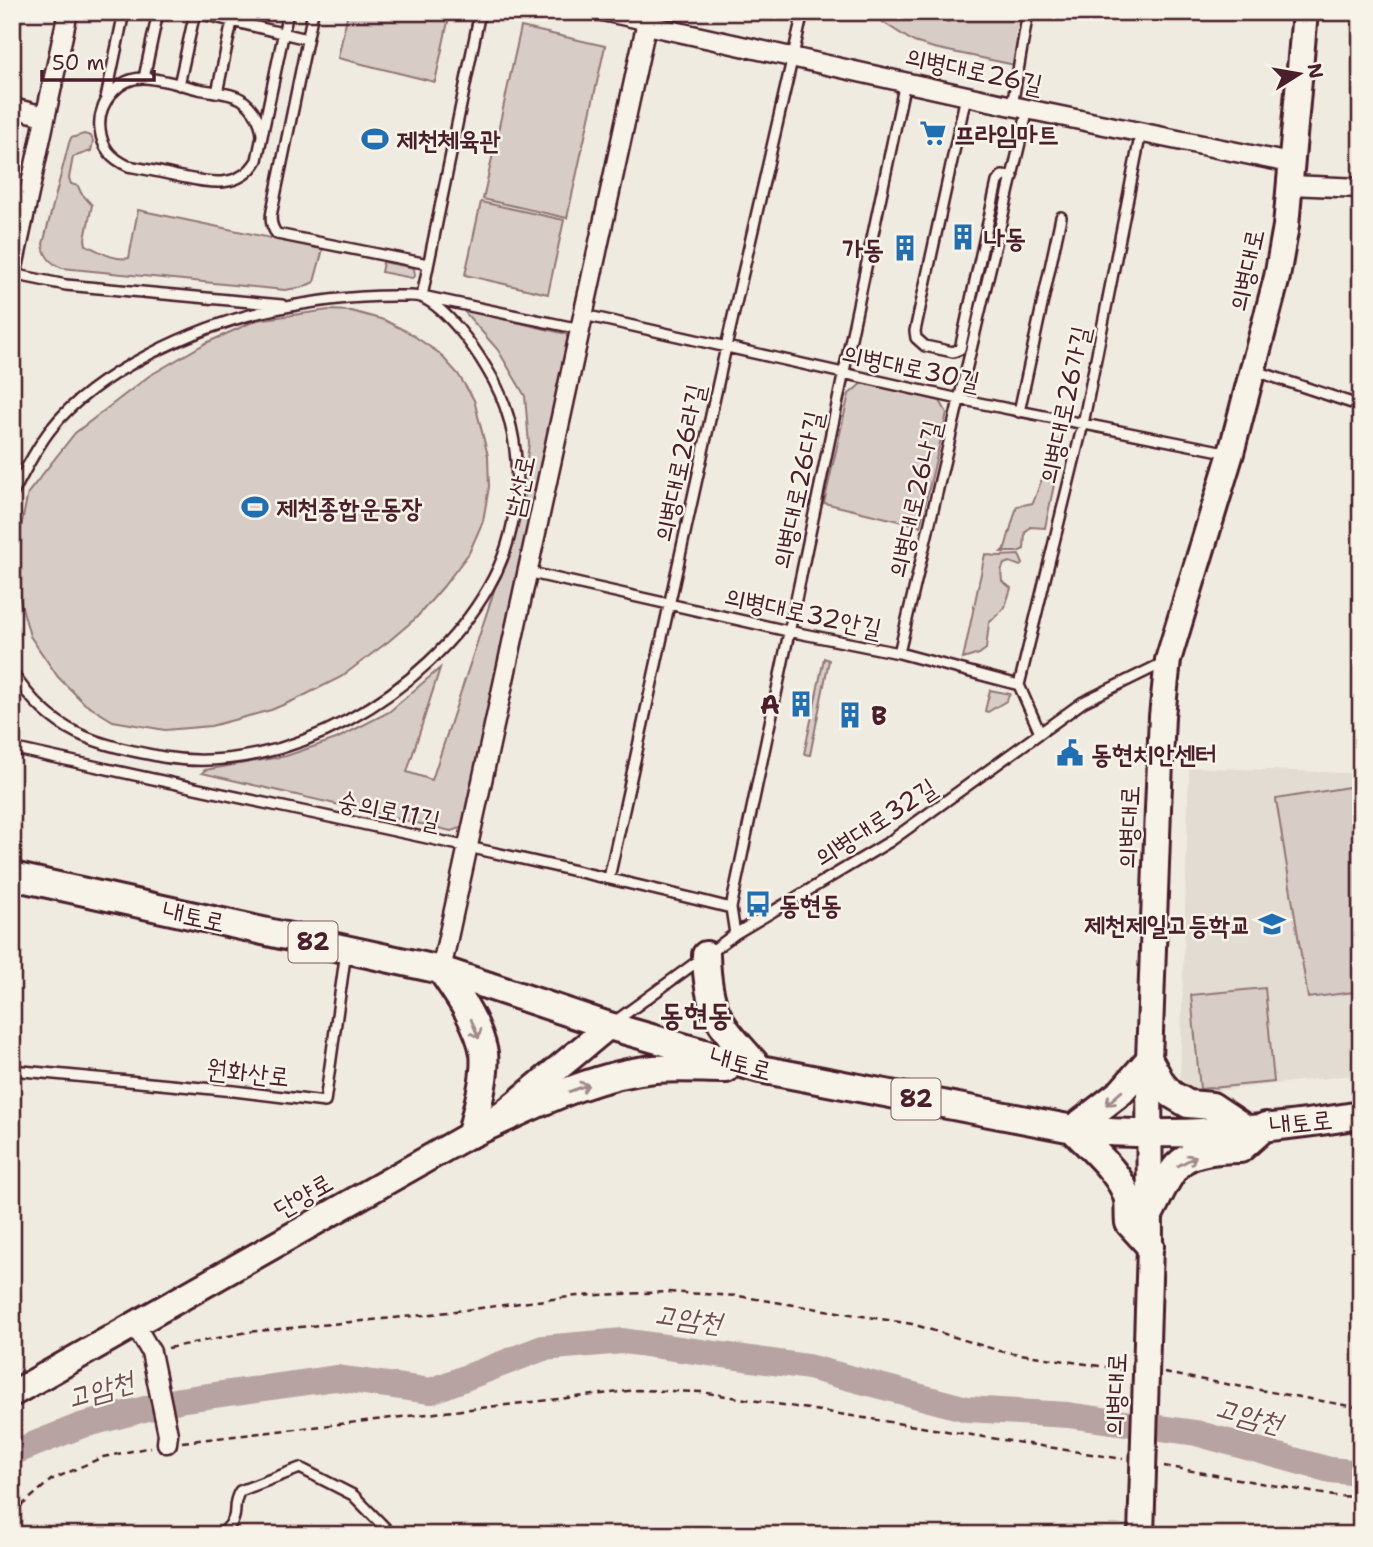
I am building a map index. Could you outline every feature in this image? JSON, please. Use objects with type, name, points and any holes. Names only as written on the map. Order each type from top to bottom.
[{"type":"main road","name":"내토로","points":[[12,876],[441,971],[609,1026],[760,1069],[1073,1129],[1148,1133],[1256,1127],[1361,1115]]},
{"type":"main road","points":[[706,955],[708,988],[713,1009],[721,1025],[760,1069]]},
{"type":"main road","points":[[441,971],[462,1000],[484,1053],[484,1067],[471,1134]]},
{"type":"main road","points":[[1149,1215],[1177,1165],[1194,1156],[1221,1149],[1240,1149],[1256,1127],[1212,1106],[1188,1104],[1171,1094],[1162,1084],[1149,1060],[1121,1092],[1073,1129],[1100,1159],[1111,1167],[1128,1198],[1129,1223],[1150,1246]]},
{"type":"main road","points":[[471,1134],[576,1088],[607,1079],[655,1069],[760,1069]]},
{"type":"street","points":[[12,273],[68,12]]},
{"type":"street","name":"의병대로","points":[[1141,1535],[1150,1246],[1149,1060],[1162,716],[1168,660],[1231,453],[1277,277],[1286,226],[1305,12]]},
{"type":"street","name":"의병대로26길","points":[[648,19],[792,57],[1141,132],[1290,174],[1361,188]]},
{"type":"street","name":"남산로","points":[[441,971],[648,19]]},
{"type":"street","points":[[12,108],[45,116]]},
{"type":"street","name":"단양로","points":[[12,1394],[471,1134],[504,1113],[609,1026]]},
{"type":"street","points":[[135,1325],[152,1357],[167,1439]]},
{"type":"lane","points":[[124,12],[100,127],[106,148],[118,161],[214,183],[230,182],[247,173],[253,166],[288,12]]},
{"type":"lane","points":[[144,79],[158,12]]},
{"type":"lane","points":[[179,85],[195,12],[233,17],[307,39]]},
{"type":"lane","points":[[313,12],[272,211],[274,230],[277,234],[428,264]]},
{"type":"lane","points":[[12,672],[30,699],[45,714],[84,737],[118,749],[187,761],[215,761],[247,757],[283,747],[340,724],[370,707],[435,655],[471,615],[490,585],[506,545],[517,484],[516,455],[506,408],[490,373],[463,335],[443,313],[422,296],[480,12]]},
{"type":"lane","points":[[585,12],[648,19]]},
{"type":"lane","name":"의병대로26라길","points":[[609,878],[803,12]]},
{"type":"lane","name":"의병대로26나길","points":[[899,653],[1013,177],[1028,12]]},
{"type":"lane","points":[[217,93],[233,17]]},
{"type":"lane","points":[[104,103],[122,85],[144,79],[179,85],[236,97],[251,108],[262,135]]},
{"type":"lane","name":"의병대로26다길","points":[[731,908],[905,82]]},
{"type":"lane","points":[[965,96],[915,331],[916,338],[925,346],[953,352],[960,349],[997,182],[1002,176],[1013,177]]},
{"type":"lane","name":"의병대로26가길","points":[[1019,685],[1083,424],[1141,132]]},
{"type":"lane","points":[[1019,412],[1061,217]]},
{"type":"lane","points":[[12,273],[66,285],[291,305]]},
{"type":"lane","name":"의병대로30길","points":[[291,305],[380,295],[422,296],[726,347],[1019,412],[1231,453]]},
{"type":"lane","points":[[12,495],[51,428],[78,402],[111,378],[148,355],[188,336],[250,314],[291,305]]},
{"type":"lane","points":[[1252,370],[1361,406]]},
{"type":"lane","name":"의병대로32안길","points":[[527,572],[788,631],[899,653],[1019,685]]},
{"type":"lane","name":"의병대로32길","points":[[609,1026],[735,934],[889,842],[1083,702],[1168,660]]},
{"type":"lane","points":[[1019,685],[1040,733]]},
{"type":"lane","name":"숭의로11길","points":[[12,748],[609,878],[731,908]]},
{"type":"lane","points":[[731,908],[735,934]]},
{"type":"lane","name":"원화산로","points":[[12,1070],[326,1102],[347,949]]},
{"type":"lane","points":[[220,1535],[232,1525],[236,1516],[235,1498],[240,1491],[300,1468],[353,1495],[392,1535]]},
{"type":"path","points":[[937,12],[948,20],[965,12]]},
{"type":"path","points":[[152,1357],[248,1332],[425,1315],[577,1296],[667,1292],[738,1296],[912,1324],[1000,1351],[1145,1376],[1179,1374],[1361,1408]]},
{"type":"path","points":[[12,1514],[51,1480],[103,1457],[167,1439],[637,1390],[701,1392],[1143,1458],[1334,1496],[1361,1497]]},
{"type":"shaded area","points":[[348,12],[450,12],[435,82],[338,58]]},
{"type":"shaded area","points":[[867,12],[1024,12],[1015,65],[914,42]]},
{"type":"shaded area","points":[[521,27],[605,46],[567,218],[483,199]]},
{"type":"shaded area","points":[[84,134],[91,136],[91,151],[73,157],[69,178],[71,184],[78,186],[92,205],[86,245],[112,257],[129,258],[138,210],[323,249],[314,282],[285,290],[62,268],[54,264],[46,256],[43,244],[69,143],[71,138]]},
{"type":"shaded area","points":[[481,202],[564,220],[548,294],[465,275]]},
{"type":"shaded area","points":[[383,262],[414,268],[415,276],[412,278],[381,272]]},
{"type":"shaded area","points":[[462,309],[566,334],[569,341],[461,828],[451,831],[202,773],[205,770],[286,756],[336,739],[389,712],[440,668],[407,772],[432,780],[528,487],[524,479],[529,444],[525,396],[498,350]]},
{"type":"shaded area","name":"제천종합운동장","points":[[329,310],[351,311],[384,320],[408,332],[439,353],[458,374],[474,400],[488,456],[489,487],[483,521],[469,553],[416,618],[389,641],[341,677],[297,699],[271,710],[211,726],[165,730],[113,721],[85,704],[58,677],[30,636],[12,571],[28,493],[75,433],[149,376],[206,343],[257,320]]},
{"type":"shaded area","points":[[862,383],[940,401],[947,413],[920,526],[824,503],[849,394]]},
{"type":"shaded area","points":[[1059,439],[1063,441],[1045,528],[1030,527],[1025,533],[1024,549],[1018,552],[1001,552],[1005,548],[1017,506],[1033,503]]},
{"type":"shaded area","points":[[985,554],[1019,555],[1023,564],[1004,564],[1001,571],[1002,581],[1011,588],[1005,607],[989,623],[986,649],[963,659]]},
{"type":"shaded area","points":[[824,658],[829,660],[810,755],[804,754]]},
{"type":"shaded area","points":[[990,690],[1010,694],[1006,701],[988,712],[985,711]]},
{"type":"shaded area","name":"제천제일고등학교","points":[[1189,767],[1349,773],[1361,767],[1361,1074],[1197,1093],[1180,1078]]},
{"type":"shaded area","points":[[1361,785],[1361,991],[1308,998],[1276,799]]},
{"type":"shaded area","points":[[1265,988],[1274,1082],[1200,1089],[1191,995]]},
{"type":"waterway","name":"고암천","points":[[12,1453],[80,1426],[179,1400],[336,1378],[431,1391],[543,1348],[623,1341],[808,1367],[967,1409],[1068,1415],[1196,1433],[1330,1470],[1361,1473]]},
{"type":"place","name":"프라임마트","points":[[933,133]]},
{"type":"place","name":"제천체육관","points":[[375,139]]},
{"type":"place","name":"나동","points":[[963,237]]},
{"type":"place","name":"가동","points":[[905,248]]},
{"type":"place","name":"제천종합운동장","points":[[255,507]]},
{"type":"place","name":"A","points":[[801,704]]},
{"type":"place","name":"B","points":[[850,715]]},
{"type":"place","name":"동현치안센터","points":[[1070,753]]},
{"type":"place","name":"동현동","points":[[758,904]]},
{"type":"place","name":"제천제일고등학교","points":[[1272,924]]},
{"type":"district","name":"동현동","points":[[696,1014]]}]
